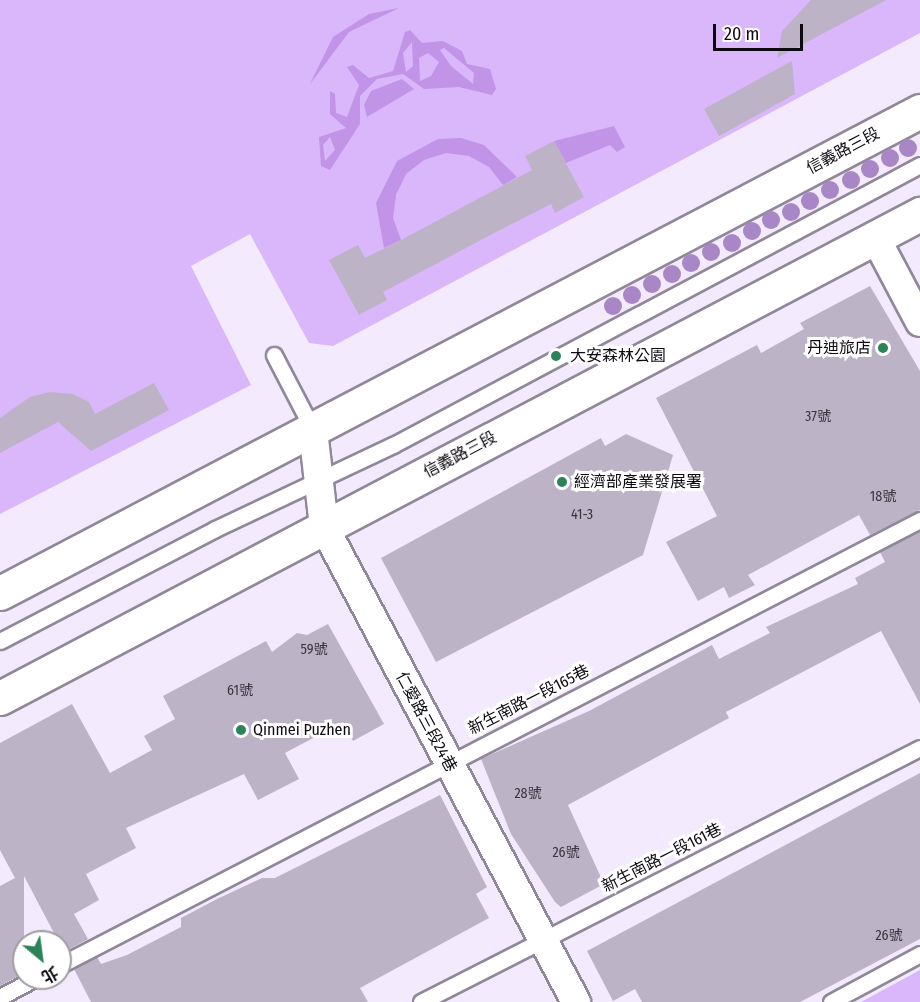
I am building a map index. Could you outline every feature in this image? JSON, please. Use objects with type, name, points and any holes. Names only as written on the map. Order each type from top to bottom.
[{"type":"main road","name":"信義路三段","points":[[0,593],[920,111]]},
{"type":"main road","name":"信義路三段","points":[[0,698],[920,214]]},
{"type":"street","points":[[875,237],[920,322]]},
{"type":"street","name":"仁愛路三段24巷","points":[[313,430],[317,482],[324,527],[576,1002]]},
{"type":"lane","points":[[0,641],[317,482],[920,165]]},
{"type":"lane","points":[[274,356],[313,430]]},
{"type":"lane","name":"新生南路一段165巷","points":[[72,959],[447,762],[920,520]]},
{"type":"lane","name":"新生南路一段161巷","points":[[421,1002],[920,748]]},
{"type":"lane","points":[[831,1002],[920,954]]},
{"type":"shaded area","points":[[0,0],[920,0],[920,33],[333,346],[309,343],[250,234],[191,266],[251,385],[0,514]]},
{"type":"shaded area","points":[[399,8],[349,32],[310,84],[333,37],[369,14]]},
{"type":"shaded area","points":[[410,30],[422,43],[443,41],[462,51],[467,64],[490,69],[496,89],[492,95],[459,87],[424,89],[403,74],[377,79],[360,96],[360,124],[330,170],[321,166],[319,137],[346,128],[330,114],[330,91],[335,94],[336,113],[347,117],[359,85],[347,67],[353,65],[369,78],[393,71],[405,32]],"holes":[[[412,42],[413,66],[406,72],[403,53]],[[444,48],[474,73],[473,84],[451,66],[440,50]],[[428,53],[439,62],[431,76],[420,81],[419,58]],[[330,137],[335,150],[325,161],[323,145]]]},
{"type":"shaded area","points":[[402,79],[414,89],[367,117],[364,105],[371,91]]},
{"type":"shaded area","points":[[614,126],[625,147],[617,152],[610,145],[566,163],[554,141]]},
{"type":"shaded area","points":[[461,138],[484,145],[517,177],[503,185],[489,167],[469,156],[446,153],[424,160],[406,174],[396,195],[393,218],[401,240],[384,248],[376,203],[397,161],[438,139]]},
{"type":"shaded area","points":[[920,970],[920,1002],[861,1002]]},
{"type":"building","points":[[811,0],[886,0],[777,58],[782,31]]},
{"type":"building","points":[[792,61],[795,94],[719,136],[704,109]]},
{"type":"building","points":[[554,141],[584,197],[555,213],[551,204],[498,231],[383,292],[387,300],[359,315],[329,260],[358,245],[365,258],[401,240],[532,170],[525,156]]},
{"type":"building","points":[[870,286],[920,371],[920,510],[870,535],[859,515],[748,575],[755,585],[729,598],[724,587],[698,601],[666,542],[717,516],[656,398],[757,345],[761,353],[804,329],[800,323]]},
{"type":"building","points":[[154,383],[169,410],[91,451],[58,422],[0,453],[0,418],[30,397],[50,392],[73,394],[89,402],[95,414]]},
{"type":"building","points":[[626,434],[673,455],[643,555],[436,662],[381,558],[601,438],[605,446]]},
{"type":"building","points":[[920,531],[920,704],[881,631],[726,712],[729,718],[568,805],[604,884],[561,907],[555,902],[511,834],[481,759],[589,711],[712,645],[719,659],[770,633],[766,627],[858,584],[855,578],[885,562],[880,552]]},
{"type":"building","points":[[328,624],[384,724],[353,741],[343,722],[285,753],[299,779],[258,800],[244,774],[126,828],[136,848],[86,874],[99,900],[74,914],[88,939],[72,948],[72,930],[52,930],[24,876],[24,930],[12,930],[12,980],[0,986],[0,886],[15,878],[0,850],[0,743],[72,704],[110,773],[152,750],[144,736],[175,719],[163,696],[266,641],[272,652],[297,633],[307,635]]},
{"type":"building","points":[[920,773],[920,939],[800,1002],[642,1002],[635,989],[613,1001],[587,951]]},
{"type":"building","points":[[440,795],[487,887],[476,894],[489,918],[360,988],[368,1002],[91,1002],[74,969],[97,957],[101,964],[127,955],[181,927],[181,918],[217,899],[262,878],[275,878]]},
{"type":"place","name":"丹迪旅店","points":[[883,348]]},
{"type":"place","name":"大安森林公園","points":[[556,356]]},
{"type":"place","name":"經濟部產業發展署","points":[[562,482]]},
{"type":"place","name":"Qinmei Puzhen","points":[[241,730]]}]
